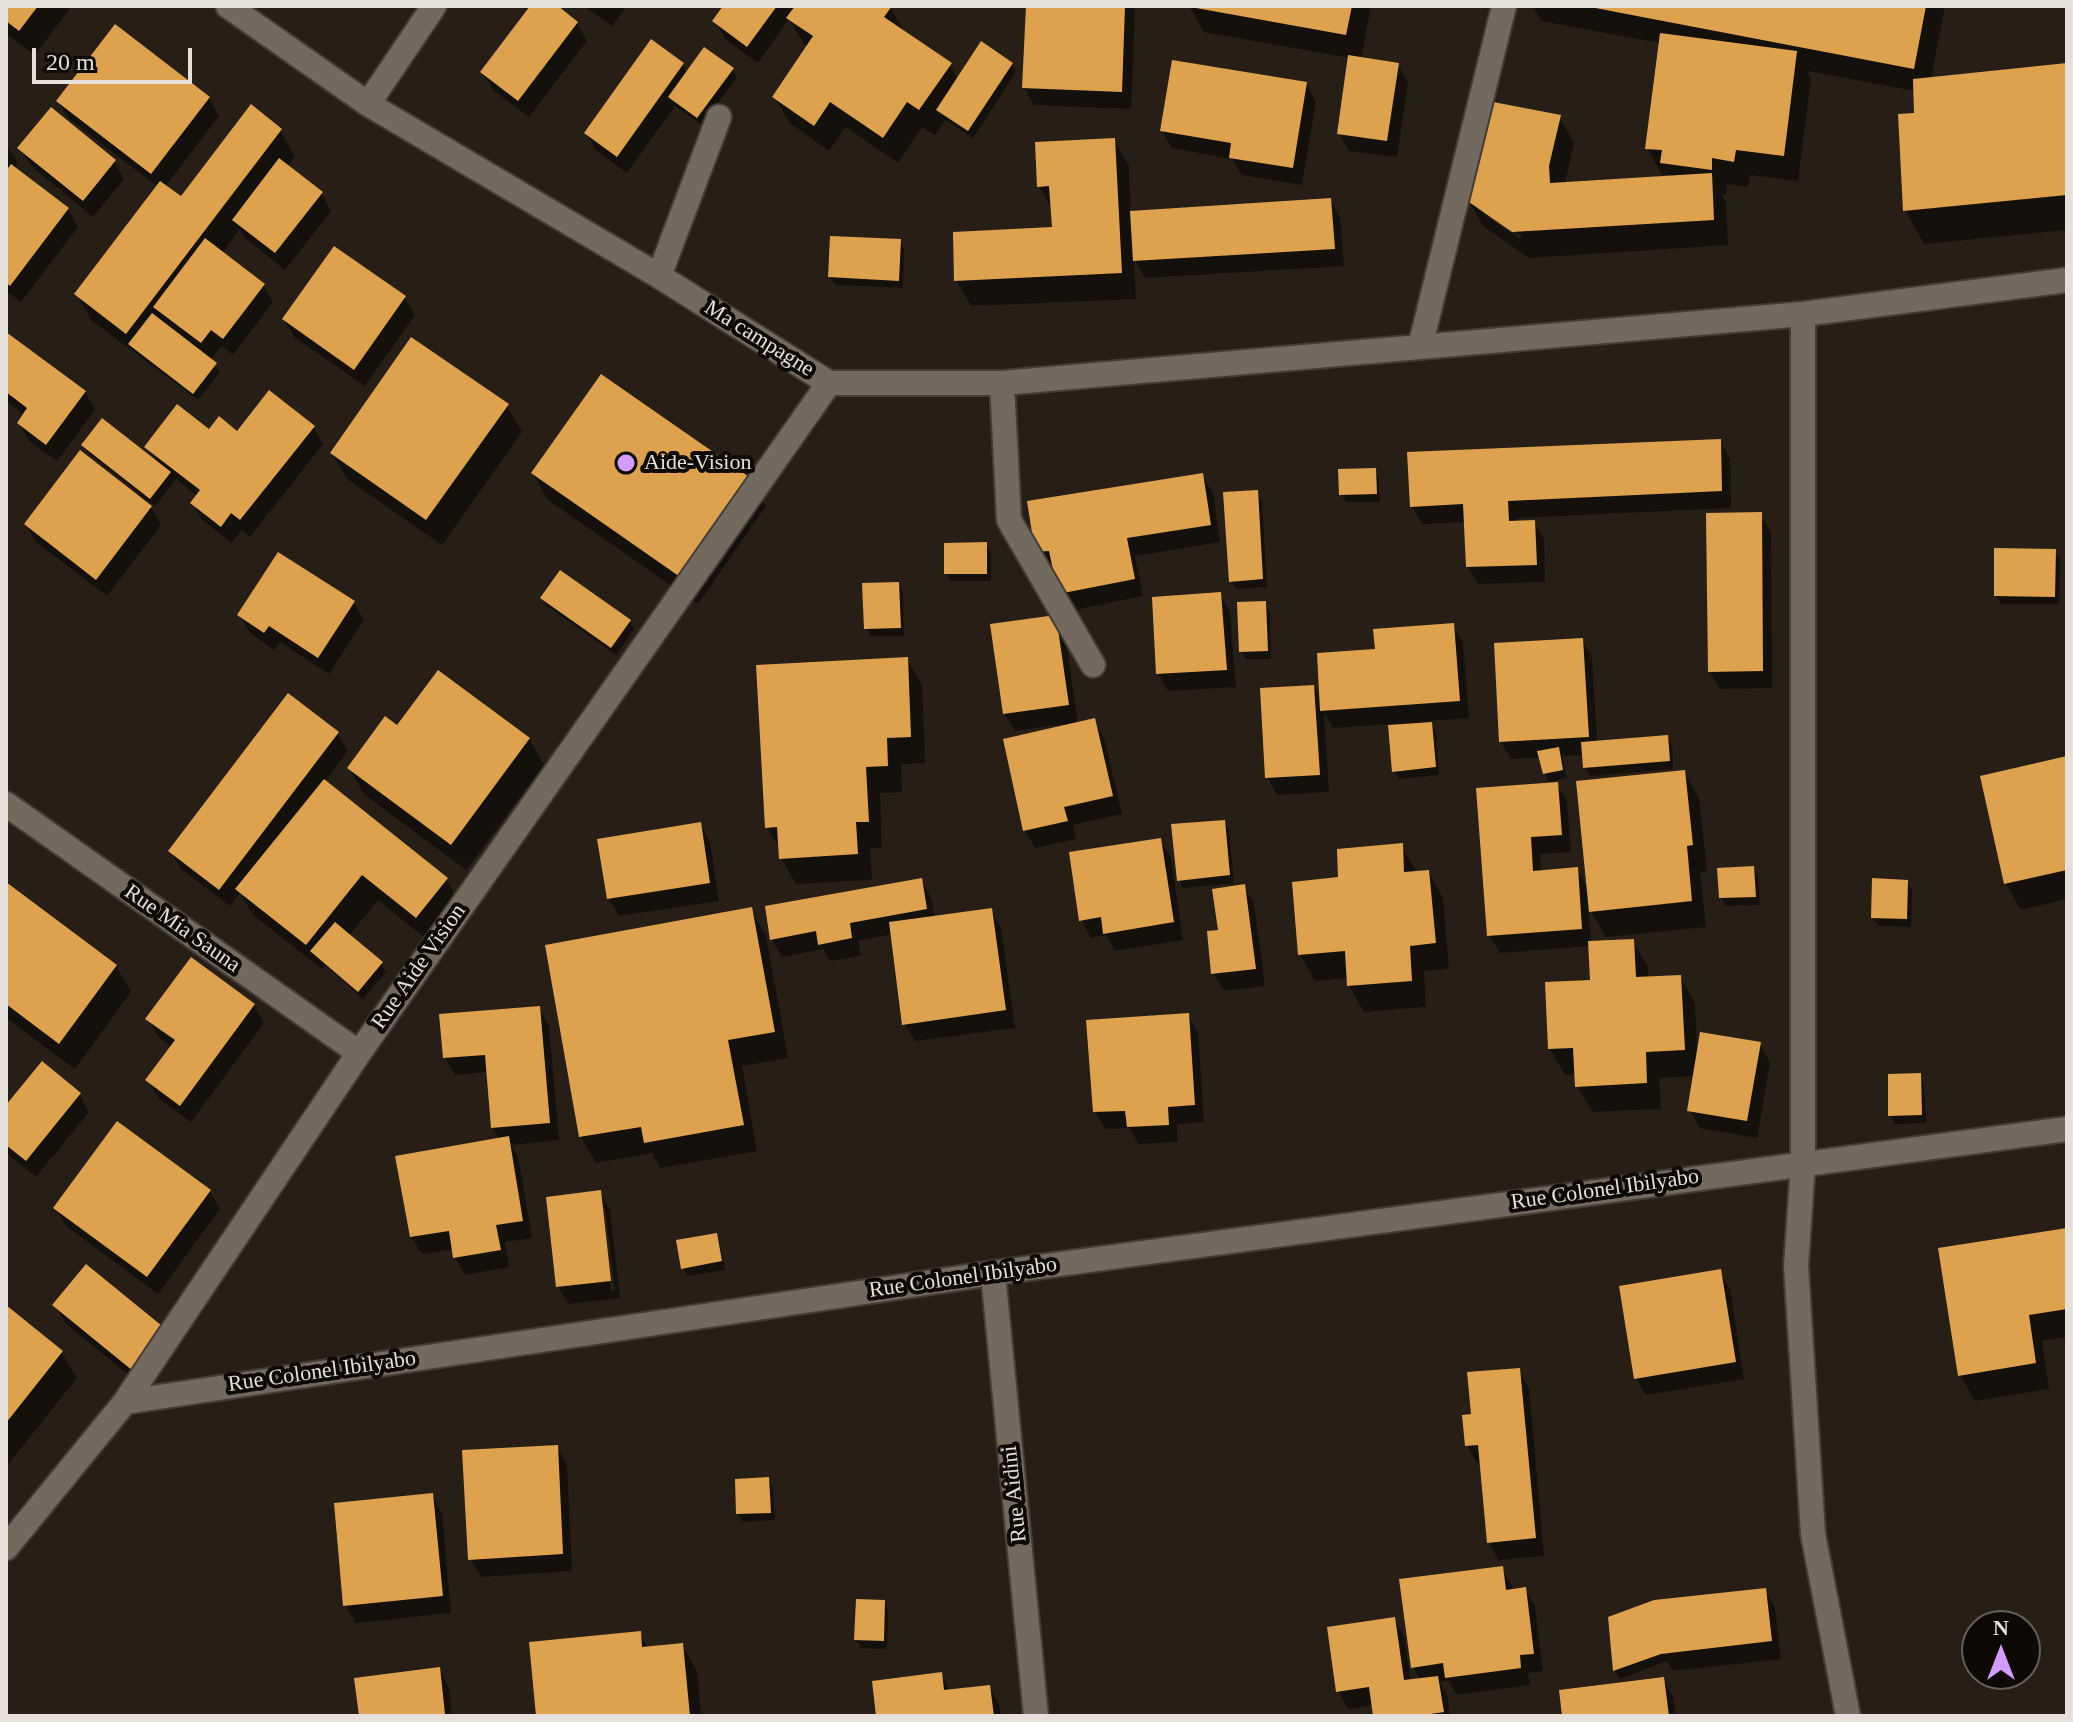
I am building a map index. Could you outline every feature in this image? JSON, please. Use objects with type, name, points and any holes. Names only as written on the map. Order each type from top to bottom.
[{"type":"street","name":"Ma campagne","points":[[228,6],[368,104],[659,276],[829,383],[1002,383],[1803,314],[2067,280]]},
{"type":"street","points":[[368,104],[434,6]]},
{"type":"street","points":[[1420,347],[1504,6]]},
{"type":"street","points":[[659,276],[719,117]]},
{"type":"street","points":[[1803,314],[1803,1164],[1796,1266],[1813,1534],[1848,1716]]},
{"type":"street","name":"Rue Aide Vision","points":[[6,1548],[125,1402],[359,1053],[829,383]]},
{"type":"street","points":[[1002,383],[1009,520],[1093,665]]},
{"type":"street","name":"Rue Mia Sauna","points":[[6,804],[359,1053]]},
{"type":"street","name":"Rue Colonel Ibilyabo","points":[[125,1402],[993,1273],[2067,1129]]},
{"type":"street","name":"Rue Aidini","points":[[993,1273],[1036,1716]]},
{"type":"building","points":[[6,6],[38,6],[19,31],[6,21]]},
{"type":"building","points":[[530,6],[558,6],[578,22],[518,101],[480,72]]},
{"type":"building","points":[[723,6],[777,6],[747,47],[712,21]]},
{"type":"building","points":[[795,6],[892,6],[884,17],[952,63],[919,110],[907,102],[883,138],[830,102],[814,126],[772,97],[813,36],[786,18]]},
{"type":"building","points":[[1026,6],[1125,6],[1122,92],[1022,88]]},
{"type":"building","points":[[1196,6],[1352,6],[1346,35]]},
{"type":"building","points":[[1590,6],[1926,6],[1914,69]]},
{"type":"building","points":[[115,24],[210,97],[151,174],[56,101]]},
{"type":"building","points":[[1660,33],[1797,51],[1784,156],[1736,150],[1734,162],[1712,158],[1712,170],[1660,163],[1662,150],[1645,149]]},
{"type":"building","points":[[651,39],[684,63],[617,157],[584,133]]},
{"type":"building","points":[[981,41],[1013,63],[968,131],[936,110]]},
{"type":"building","points":[[704,47],[734,68],[697,118],[668,97]]},
{"type":"building","points":[[1348,55],[1399,63],[1387,141],[1337,134]]},
{"type":"building","points":[[1172,60],[1307,82],[1293,168],[1229,158],[1231,143],[1160,131]]},
{"type":"building","points":[[2067,63],[2067,195],[1903,211],[1898,114],[1914,113],[1913,79]]},
{"type":"building","points":[[1488,101],[1561,115],[1549,166],[1550,183],[1712,173],[1714,220],[1512,232],[1466,200]]},
{"type":"building","points":[[251,104],[282,129],[126,334],[74,294],[160,181],[181,196]]},
{"type":"building","points":[[51,107],[116,160],[83,201],[17,148]]},
{"type":"building","points":[[1115,138],[1122,273],[954,281],[953,232],[1052,227],[1049,186],[1037,187],[1035,142]]},
{"type":"building","points":[[279,158],[323,192],[275,253],[232,220]]},
{"type":"building","points":[[11,164],[69,208],[10,286],[6,283],[6,171]]},
{"type":"building","points":[[1331,198],[1335,249],[1133,261],[1130,211]]},
{"type":"building","points":[[830,236],[901,239],[899,281],[828,277]]},
{"type":"building","points":[[205,238],[265,284],[223,339],[211,330],[201,343],[153,307]]},
{"type":"building","points":[[334,246],[406,296],[354,370],[282,319]]},
{"type":"building","points":[[152,313],[217,363],[193,394],[128,344]]},
{"type":"building","points":[[6,332],[86,391],[46,445],[17,423],[27,408],[6,392]]},
{"type":"building","points":[[411,337],[509,404],[426,520],[330,453]]},
{"type":"building","points":[[601,374],[752,479],[683,579],[531,473]]},
{"type":"building","points":[[269,390],[315,426],[240,520],[231,513],[221,527],[190,503],[200,490],[144,447],[177,404],[209,429],[219,416],[237,431]]},
{"type":"building","points":[[102,418],[171,472],[150,499],[81,445]]},
{"type":"building","points":[[1721,439],[1722,491],[1508,501],[1509,521],[1535,520],[1537,565],[1466,567],[1463,504],[1410,507],[1407,452]]},
{"type":"building","points":[[80,450],[152,506],[96,580],[24,524]]},
{"type":"building","points":[[1376,468],[1377,494],[1339,495],[1338,469]]},
{"type":"building","points":[[1203,473],[1211,525],[1127,538],[1135,579],[1058,594],[1049,551],[1035,552],[1027,501]]},
{"type":"building","points":[[1258,490],[1263,579],[1229,582],[1223,492]]},
{"type":"building","points":[[1762,512],[1763,671],[1708,672],[1706,513]]},
{"type":"building","points":[[987,542],[987,574],[944,574],[944,543]]},
{"type":"building","points":[[1994,548],[2056,549],[2055,597],[1994,596]]},
{"type":"building","points":[[278,552],[355,601],[318,658],[269,626],[264,633],[237,615]]},
{"type":"building","points":[[560,570],[631,620],[611,648],[540,598]]},
{"type":"building","points":[[899,582],[901,628],[864,629],[862,583]]},
{"type":"building","points":[[1221,592],[1227,670],[1156,674],[1152,597]]},
{"type":"building","points":[[1266,601],[1268,651],[1239,652],[1237,602]]},
{"type":"building","points":[[1056,615],[1069,705],[1003,714],[990,624]]},
{"type":"building","points":[[1454,623],[1460,701],[1320,711],[1317,653],[1375,649],[1373,629]]},
{"type":"building","points":[[1583,638],[1589,737],[1499,742],[1494,643]]},
{"type":"building","points":[[908,657],[911,737],[887,738],[888,766],[866,767],[869,822],[856,822],[858,854],[779,859],[777,827],[765,828],[756,665]]},
{"type":"building","points":[[438,670],[530,738],[451,845],[347,768],[385,716],[397,725]]},
{"type":"building","points":[[1314,685],[1320,775],[1265,778],[1260,688]]},
{"type":"building","points":[[288,693],[339,732],[219,890],[168,851]]},
{"type":"building","points":[[1095,718],[1113,796],[1064,807],[1068,821],[1023,831],[1003,739]]},
{"type":"building","points":[[1432,722],[1436,767],[1392,772],[1388,725]]},
{"type":"building","points":[[1668,735],[1670,761],[1583,768],[1581,742]]},
{"type":"building","points":[[1559,747],[1563,770],[1543,774],[1537,751]]},
{"type":"building","points":[[2067,756],[2067,870],[2004,884],[1980,776]]},
{"type":"building","points":[[1685,770],[1693,845],[1687,846],[1692,901],[1589,912],[1576,781]]},
{"type":"building","points":[[324,779],[448,878],[416,918],[362,875],[306,945],[235,889]]},
{"type":"building","points":[[1558,782],[1562,835],[1531,837],[1533,871],[1578,867],[1582,929],[1487,936],[1476,788]]},
{"type":"building","points":[[1225,820],[1230,875],[1177,881],[1171,824]]},
{"type":"building","points":[[701,822],[710,883],[607,899],[597,839]]},
{"type":"building","points":[[1161,838],[1174,922],[1103,934],[1101,917],[1079,921],[1069,852]]},
{"type":"building","points":[[1403,843],[1404,872],[1429,870],[1436,943],[1410,946],[1412,981],[1347,986],[1345,951],[1298,955],[1292,882],[1338,877],[1337,849]]},
{"type":"building","points":[[1754,866],[1756,897],[1719,898],[1717,868]]},
{"type":"building","points":[[922,878],[927,909],[850,923],[852,938],[818,945],[816,931],[770,940],[765,906]]},
{"type":"building","points":[[1872,878],[1908,880],[1907,919],[1871,918]]},
{"type":"building","points":[[6,882],[117,965],[59,1044],[6,1004]]},
{"type":"building","points":[[1245,884],[1256,969],[1211,974],[1207,931],[1218,930],[1212,889]]},
{"type":"building","points":[[752,907],[775,1032],[728,1040],[744,1125],[644,1143],[641,1127],[579,1137],[545,945]]},
{"type":"building","points":[[992,908],[1006,1010],[902,1025],[889,922]]},
{"type":"building","points":[[335,922],[383,962],[358,992],[310,951]]},
{"type":"building","points":[[1634,939],[1636,977],[1681,975],[1685,1050],[1646,1052],[1647,1083],[1575,1087],[1573,1048],[1548,1049],[1545,982],[1590,980],[1588,941]]},
{"type":"building","points":[[191,957],[255,1004],[180,1106],[145,1080],[175,1040],[145,1019]]},
{"type":"building","points":[[540,1006],[550,1123],[491,1128],[485,1055],[443,1058],[439,1014]]},
{"type":"building","points":[[1189,1013],[1195,1105],[1168,1107],[1169,1125],[1127,1127],[1125,1111],[1093,1112],[1086,1020]]},
{"type":"building","points":[[1700,1032],[1761,1042],[1747,1121],[1687,1111]]},
{"type":"building","points":[[42,1061],[81,1093],[26,1161],[6,1145],[6,1105]]},
{"type":"building","points":[[1921,1073],[1922,1115],[1888,1116],[1888,1074]]},
{"type":"building","points":[[117,1121],[211,1190],[147,1277],[53,1208]]},
{"type":"building","points":[[509,1136],[523,1221],[496,1225],[501,1250],[453,1258],[449,1231],[410,1237],[395,1156]]},
{"type":"building","points":[[601,1190],[611,1281],[556,1287],[546,1197]]},
{"type":"building","points":[[2067,1228],[2067,1309],[2029,1315],[2036,1363],[1958,1376],[1938,1248]]},
{"type":"building","points":[[717,1233],[722,1261],[681,1269],[676,1240]]},
{"type":"building","points":[[86,1264],[167,1330],[133,1371],[52,1305]]},
{"type":"building","points":[[1721,1269],[1736,1362],[1634,1379],[1619,1286]]},
{"type":"building","points":[[6,1305],[63,1351],[6,1423]]},
{"type":"building","points":[[1520,1368],[1536,1538],[1487,1543],[1478,1445],[1465,1446],[1462,1415],[1471,1414],[1467,1372]]},
{"type":"building","points":[[558,1445],[563,1554],[468,1560],[462,1450]]},
{"type":"building","points":[[769,1477],[771,1513],[736,1514],[735,1479]]},
{"type":"building","points":[[433,1493],[443,1596],[343,1606],[334,1503]]},
{"type":"building","points":[[1503,1566],[1506,1590],[1526,1587],[1534,1654],[1520,1655],[1521,1668],[1445,1678],[1443,1663],[1411,1668],[1399,1579]]},
{"type":"building","points":[[1766,1588],[1772,1641],[1661,1654],[1613,1671],[1608,1617],[1654,1600]]},
{"type":"building","points":[[856,1599],[885,1600],[884,1641],[854,1640]]},
{"type":"building","points":[[1395,1617],[1404,1680],[1438,1676],[1444,1712],[1417,1716],[1373,1716],[1369,1687],[1336,1692],[1327,1627]]},
{"type":"building","points":[[641,1631],[642,1647],[683,1643],[690,1716],[536,1716],[529,1642]]},
{"type":"building","points":[[440,1667],[445,1714],[359,1716],[354,1678]]},
{"type":"building","points":[[942,1672],[944,1690],[990,1685],[994,1716],[876,1716],[872,1681]]},
{"type":"building","points":[[1664,1677],[1669,1716],[1562,1716],[1559,1690]]},
{"type":"place","name":"Aide-Vision","points":[[626,463]]}]
